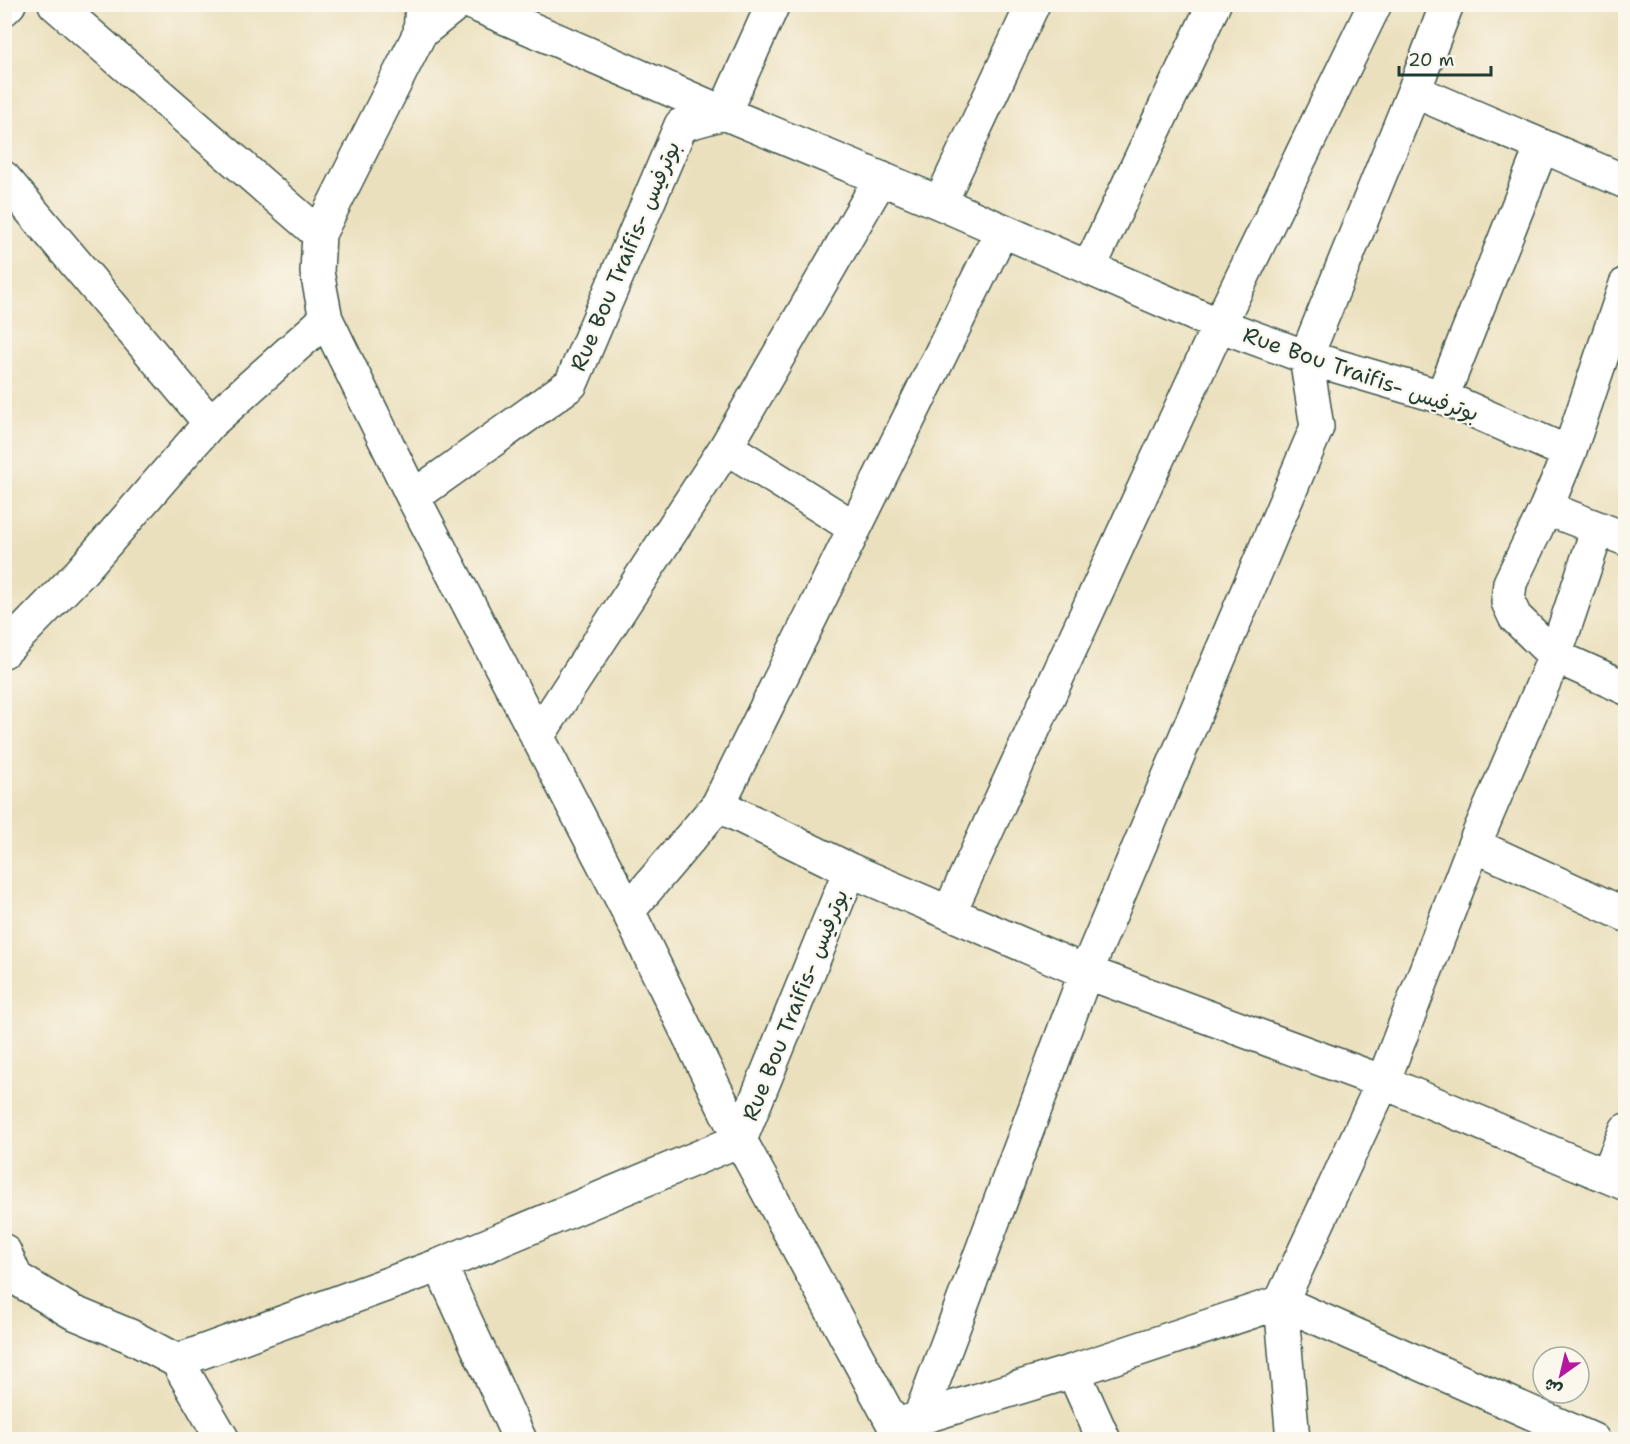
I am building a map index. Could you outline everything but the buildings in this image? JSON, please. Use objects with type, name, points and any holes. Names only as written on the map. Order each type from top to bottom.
[{"type":"street","points":[[4,9],[9,4]]},
{"type":"street","points":[[55,4],[319,234]]},
{"type":"street","points":[[456,4],[421,19],[319,234],[317,272],[326,319],[413,497],[628,911],[741,1140],[906,1427]]},
{"type":"street","points":[[474,4],[1089,268],[1214,4]]},
{"type":"street","points":[[724,113],[773,4]]},
{"type":"street","points":[[940,203],[1033,4]]},
{"type":"street","points":[[949,913],[1220,325],[1375,4]]},
{"type":"street","points":[[906,1427],[1086,972],[1317,427],[1306,357],[1447,4]]},
{"type":"street","points":[[1414,91],[1626,182]]},
{"type":"street","name":"Rue Bou Traifis- بوترفيس","points":[[413,497],[571,384],[681,125],[724,113]]},
{"type":"street","points":[[1442,398],[1542,146]]},
{"type":"street","points":[[4,178],[210,423]]},
{"type":"street","points":[[537,737],[726,447],[881,178]]},
{"type":"street","points":[[628,911],[718,805],[1002,230]]},
{"type":"street","name":"Rue Bou Traifis- بوترفيس","points":[[1089,268],[1220,325],[1306,357],[1442,398],[1569,453]]},
{"type":"street","points":[[1626,284],[1569,453],[1510,583],[1508,602],[1515,617],[1555,656],[1626,688]]},
{"type":"street","points":[[4,651],[80,573],[210,423],[326,319]]},
{"type":"street","points":[[726,447],[855,528]]},
{"type":"street","points":[[1293,1440],[1281,1302],[1383,1082],[1474,845],[1555,656],[1612,533],[1546,508]]},
{"type":"street","points":[[718,805],[850,870],[1086,972],[1383,1082],[1616,1180],[1626,1130]]},
{"type":"street","points":[[1474,845],[1626,915]]},
{"type":"street","name":"Rue Bou Traifis- بوترفيس","points":[[741,1140],[850,870]]},
{"type":"street","points":[[177,1361],[440,1265],[741,1140]]},
{"type":"street","points":[[440,1265],[520,1440]]},
{"type":"street","points":[[8,1271],[72,1312],[130,1336],[177,1361],[223,1440]]},
{"type":"street","points":[[906,1427],[1281,1302],[1593,1440]]},
{"type":"street","points":[[1073,1371],[1104,1440]]}]
